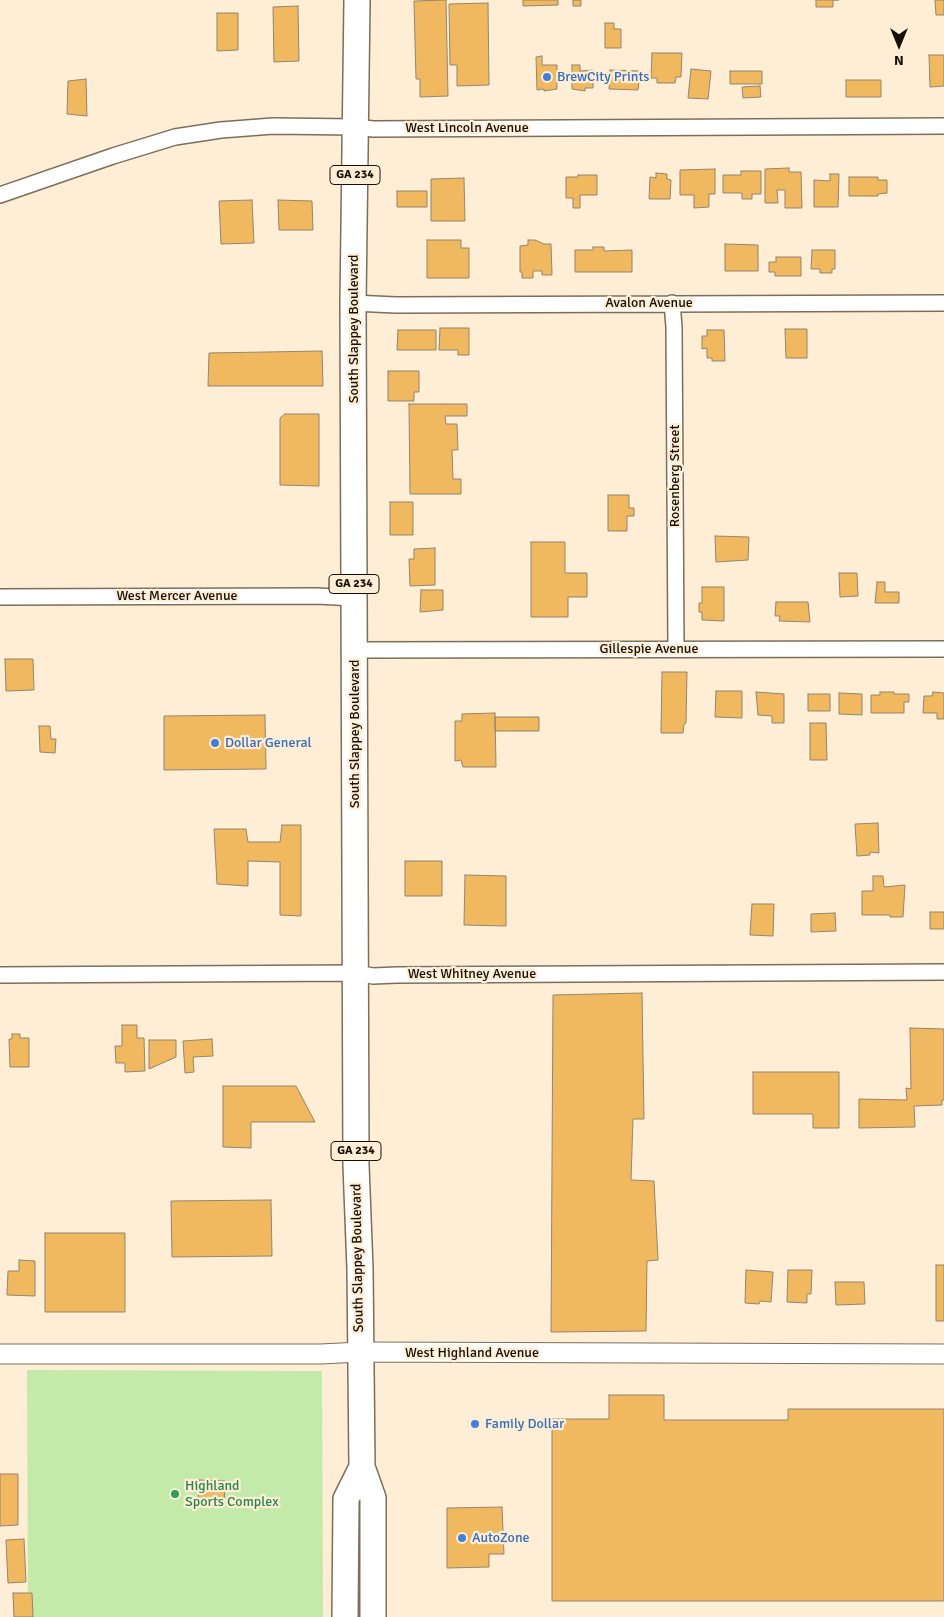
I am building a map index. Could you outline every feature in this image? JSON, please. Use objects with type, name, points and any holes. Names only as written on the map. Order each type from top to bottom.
[{"type":"main road","name":"South Slappey Boulevard","points":[[357,0],[354,304],[356,1165],[360,1269],[362,1467],[373,1498],[374,1617]]},
{"type":"main road","name":"South Slappey Boulevard","points":[[345,1617],[346,1499],[362,1467]]},
{"type":"street","name":"West Lincoln Avenue","points":[[0,195],[176,136],[273,126],[381,129],[944,126]]},
{"type":"street","name":"Avalon Avenue","points":[[354,304],[944,302]]},
{"type":"street","name":"Rosenberg Street","points":[[672,304],[674,337],[676,649]]},
{"type":"street","name":"West Mercer Avenue","points":[[0,597],[317,596],[354,598]]},
{"type":"street","name":"Gillespie Avenue","points":[[355,650],[944,649]]},
{"type":"street","name":"West Whitney Avenue","points":[[0,975],[356,973],[373,976],[944,972]]},
{"type":"street","name":"West Highland Avenue","points":[[0,1354],[321,1354],[360,1352],[944,1354]]},
{"type":"green space","name":"Highland Sports Complex","points":[[27,1370],[322,1371],[323,1617],[28,1617]]},
{"type":"building","points":[[446,0],[448,96],[420,97],[420,79],[416,79],[414,1]]},
{"type":"building","points":[[523,0],[558,0],[558,5],[523,6]]},
{"type":"building","points":[[573,0],[581,0],[581,6],[573,6]]},
{"type":"building","points":[[816,0],[833,0],[833,7],[816,7]]},
{"type":"building","points":[[935,0],[944,0],[944,15],[936,15]]},
{"type":"building","points":[[488,3],[489,85],[457,86],[457,65],[450,65],[449,4]]},
{"type":"building","points":[[298,6],[299,61],[274,62],[273,7]]},
{"type":"building","points":[[217,13],[238,13],[238,50],[217,51]]},
{"type":"building","points":[[605,23],[614,23],[614,29],[621,29],[621,48],[605,48]]},
{"type":"building","points":[[652,53],[682,53],[681,77],[676,77],[675,83],[657,83],[657,78],[651,78]]},
{"type":"building","points":[[929,55],[944,55],[944,86],[930,87]]},
{"type":"building","name":"BrewCity Prints","points":[[542,56],[542,65],[557,65],[557,89],[537,90],[536,57]]},
{"type":"building","points":[[572,65],[580,65],[580,71],[593,70],[593,88],[585,88],[585,91],[572,89]]},
{"type":"building","points":[[691,69],[711,71],[708,99],[688,98]]},
{"type":"building","points":[[610,70],[640,71],[638,90],[609,89]]},
{"type":"building","points":[[730,71],[762,71],[762,84],[730,84]]},
{"type":"building","points":[[86,79],[87,116],[67,114],[68,81]]},
{"type":"building","points":[[846,80],[881,80],[881,97],[846,97]]},
{"type":"building","points":[[760,86],[761,97],[743,98],[742,87]]},
{"type":"building","points":[[789,168],[789,172],[801,172],[802,208],[785,208],[785,190],[777,190],[778,203],[765,203],[765,169]]},
{"type":"building","points":[[715,169],[715,194],[709,194],[709,207],[694,208],[694,195],[680,195],[680,170]]},
{"type":"building","points":[[741,171],[761,171],[761,194],[752,194],[752,199],[742,199],[742,193],[723,193],[723,175],[741,175]]},
{"type":"building","points":[[656,173],[667,174],[667,179],[671,180],[670,199],[649,199],[650,177],[656,178]]},
{"type":"building","points":[[830,174],[839,174],[838,207],[814,207],[814,180],[830,181]]},
{"type":"building","points":[[578,175],[597,175],[597,195],[580,195],[580,208],[573,208],[573,198],[566,198],[566,177],[578,177]]},
{"type":"building","points":[[849,177],[878,177],[878,180],[887,180],[887,193],[878,194],[878,196],[849,196]]},
{"type":"building","points":[[464,178],[465,221],[431,221],[431,179]]},
{"type":"building","points":[[397,191],[427,191],[427,207],[397,207]]},
{"type":"building","points":[[252,200],[254,243],[221,244],[219,201]]},
{"type":"building","points":[[278,200],[312,201],[313,230],[279,230]]},
{"type":"building","points":[[427,240],[461,240],[461,248],[469,248],[469,278],[427,278]]},
{"type":"building","points":[[528,240],[551,244],[552,275],[542,275],[542,271],[533,271],[533,278],[522,278],[522,272],[520,272],[520,246],[528,245]]},
{"type":"building","points":[[725,244],[758,245],[758,271],[725,271]]},
{"type":"building","points":[[593,247],[604,247],[604,251],[632,250],[632,272],[575,272],[575,250],[593,250]]},
{"type":"building","points":[[812,250],[835,250],[835,269],[832,269],[832,273],[820,273],[820,269],[811,269]]},
{"type":"building","points":[[776,257],[801,257],[801,276],[775,276],[775,272],[769,272],[769,262],[776,262]]},
{"type":"building","points":[[440,328],[469,328],[469,355],[458,355],[458,350],[439,350]]},
{"type":"building","points":[[785,329],[807,329],[807,358],[786,358]]},
{"type":"building","points":[[398,330],[436,330],[436,350],[397,350]]},
{"type":"building","points":[[707,330],[724,330],[725,361],[712,361],[712,358],[707,358],[707,348],[702,349],[702,336],[707,336]]},
{"type":"building","points":[[322,351],[323,386],[208,386],[209,353]]},
{"type":"building","points":[[388,371],[419,371],[419,392],[414,392],[414,401],[388,401]]},
{"type":"building","points":[[409,404],[467,404],[467,416],[445,416],[446,424],[457,424],[458,450],[452,450],[453,479],[461,479],[461,494],[410,494]]},
{"type":"building","points":[[285,414],[319,414],[319,486],[280,485],[280,418]]},
{"type":"building","points":[[608,495],[629,495],[629,508],[634,508],[634,516],[627,516],[627,531],[608,531]]},
{"type":"building","points":[[390,502],[413,502],[413,535],[390,535]]},
{"type":"building","points":[[715,536],[749,537],[748,560],[716,562]]},
{"type":"building","points":[[531,542],[565,542],[565,573],[587,573],[587,597],[568,597],[568,617],[531,617]]},
{"type":"building","points":[[435,548],[435,585],[410,586],[409,559],[414,559],[414,549]]},
{"type":"building","points":[[839,573],[857,573],[858,596],[840,597]]},
{"type":"building","points":[[877,582],[885,582],[885,592],[899,592],[899,603],[875,603]]},
{"type":"building","points":[[702,587],[724,587],[724,621],[702,620],[702,612],[699,612],[699,603],[702,603]]},
{"type":"building","points":[[421,590],[443,590],[443,610],[420,612]]},
{"type":"building","points":[[776,602],[808,602],[810,622],[779,621],[780,616],[775,616]]},
{"type":"building","points":[[5,659],[33,659],[34,690],[6,691]]},
{"type":"building","points":[[662,672],[687,672],[686,723],[684,724],[683,733],[661,733]]},
{"type":"building","points":[[716,691],[742,691],[742,718],[715,717]]},
{"type":"building","points":[[756,692],[784,694],[784,723],[772,723],[772,716],[758,715]]},
{"type":"building","points":[[880,692],[909,694],[909,702],[904,702],[904,713],[871,713],[871,695],[880,695]]},
{"type":"building","points":[[933,692],[944,693],[944,719],[937,719],[937,713],[923,713],[924,696],[932,696]]},
{"type":"building","points":[[839,693],[862,694],[862,715],[839,714]]},
{"type":"building","points":[[808,694],[830,694],[830,711],[808,711]]},
{"type":"building","points":[[495,713],[496,767],[463,767],[461,760],[455,761],[455,721],[462,721],[462,714]]},
{"type":"building","name":"Dollar General","points":[[265,715],[266,769],[164,770],[164,716]]},
{"type":"building","points":[[495,717],[539,717],[539,731],[495,731]]},
{"type":"building","points":[[810,723],[826,723],[827,760],[810,760]]},
{"type":"building","points":[[39,726],[50,726],[51,739],[56,739],[55,753],[40,752]]},
{"type":"building","points":[[878,823],[879,853],[870,852],[870,855],[857,856],[855,824]]},
{"type":"building","points":[[282,825],[301,825],[301,916],[280,915],[280,862],[248,861],[248,886],[217,884],[214,829],[246,829],[248,842],[280,842]]},
{"type":"building","points":[[405,861],[442,861],[442,896],[405,896]]},
{"type":"building","points":[[465,875],[506,876],[506,926],[464,925]]},
{"type":"building","points":[[873,876],[883,876],[884,887],[905,885],[903,917],[862,915],[862,891],[873,891]]},
{"type":"building","points":[[752,904],[774,904],[773,936],[750,935]]},
{"type":"building","points":[[930,912],[944,912],[944,929],[930,929]]},
{"type":"building","points":[[835,913],[836,931],[811,932],[811,914]]},
{"type":"building","points":[[642,993],[644,1119],[633,1119],[631,1180],[654,1181],[658,1260],[647,1261],[646,1331],[551,1332],[553,995]]},
{"type":"building","points":[[122,1025],[137,1025],[137,1038],[144,1038],[145,1071],[125,1072],[125,1063],[116,1063],[115,1046],[122,1046]]},
{"type":"building","points":[[910,1028],[944,1029],[944,1100],[942,1100],[942,1105],[914,1106],[915,1127],[859,1128],[859,1099],[907,1100],[906,1088],[911,1089]]},
{"type":"building","points":[[12,1034],[20,1034],[20,1038],[29,1038],[29,1067],[10,1067],[9,1039],[12,1039]]},
{"type":"building","points":[[212,1039],[213,1056],[193,1057],[194,1072],[185,1073],[183,1041]]},
{"type":"building","points":[[149,1040],[176,1040],[176,1057],[149,1069]]},
{"type":"building","points":[[753,1072],[839,1072],[839,1128],[813,1128],[813,1114],[753,1114]]},
{"type":"building","points":[[223,1086],[296,1086],[315,1122],[251,1122],[251,1148],[223,1147]]},
{"type":"building","points":[[271,1200],[272,1256],[172,1257],[171,1201]]},
{"type":"building","points":[[45,1233],[125,1233],[125,1312],[45,1312]]},
{"type":"building","points":[[19,1260],[35,1261],[35,1296],[7,1295],[8,1271],[19,1271]]},
{"type":"building","points":[[936,1265],[944,1265],[944,1321],[936,1321]]},
{"type":"building","points":[[746,1270],[773,1272],[771,1302],[760,1301],[759,1304],[745,1303]]},
{"type":"building","points":[[788,1270],[812,1270],[811,1294],[807,1294],[807,1303],[787,1302]]},
{"type":"building","points":[[835,1282],[864,1282],[865,1304],[836,1305]]},
{"type":"building","points":[[609,1395],[664,1395],[664,1420],[788,1420],[788,1409],[944,1409],[944,1601],[552,1601],[552,1419],[609,1419]]},
{"type":"building","points":[[0,1474],[18,1474],[18,1525],[0,1526]]},
{"type":"building","points":[[199,1480],[225,1481],[224,1506],[198,1505]]},
{"type":"building","points":[[502,1507],[504,1554],[489,1554],[489,1567],[447,1568],[447,1508]]},
{"type":"building","points":[[24,1539],[26,1582],[8,1583],[6,1540]]},
{"type":"building","points":[[13,1593],[32,1593],[33,1617],[14,1617]]},
{"type":"place","name":"BrewCity Prints","points":[[547,77]]},
{"type":"place","name":"Dollar General","points":[[215,743]]},
{"type":"place","name":"Family Dollar","points":[[475,1424]]},
{"type":"place","name":"Highland Sports Complex","points":[[175,1494]]},
{"type":"place","name":"AutoZone","points":[[462,1538]]}]
